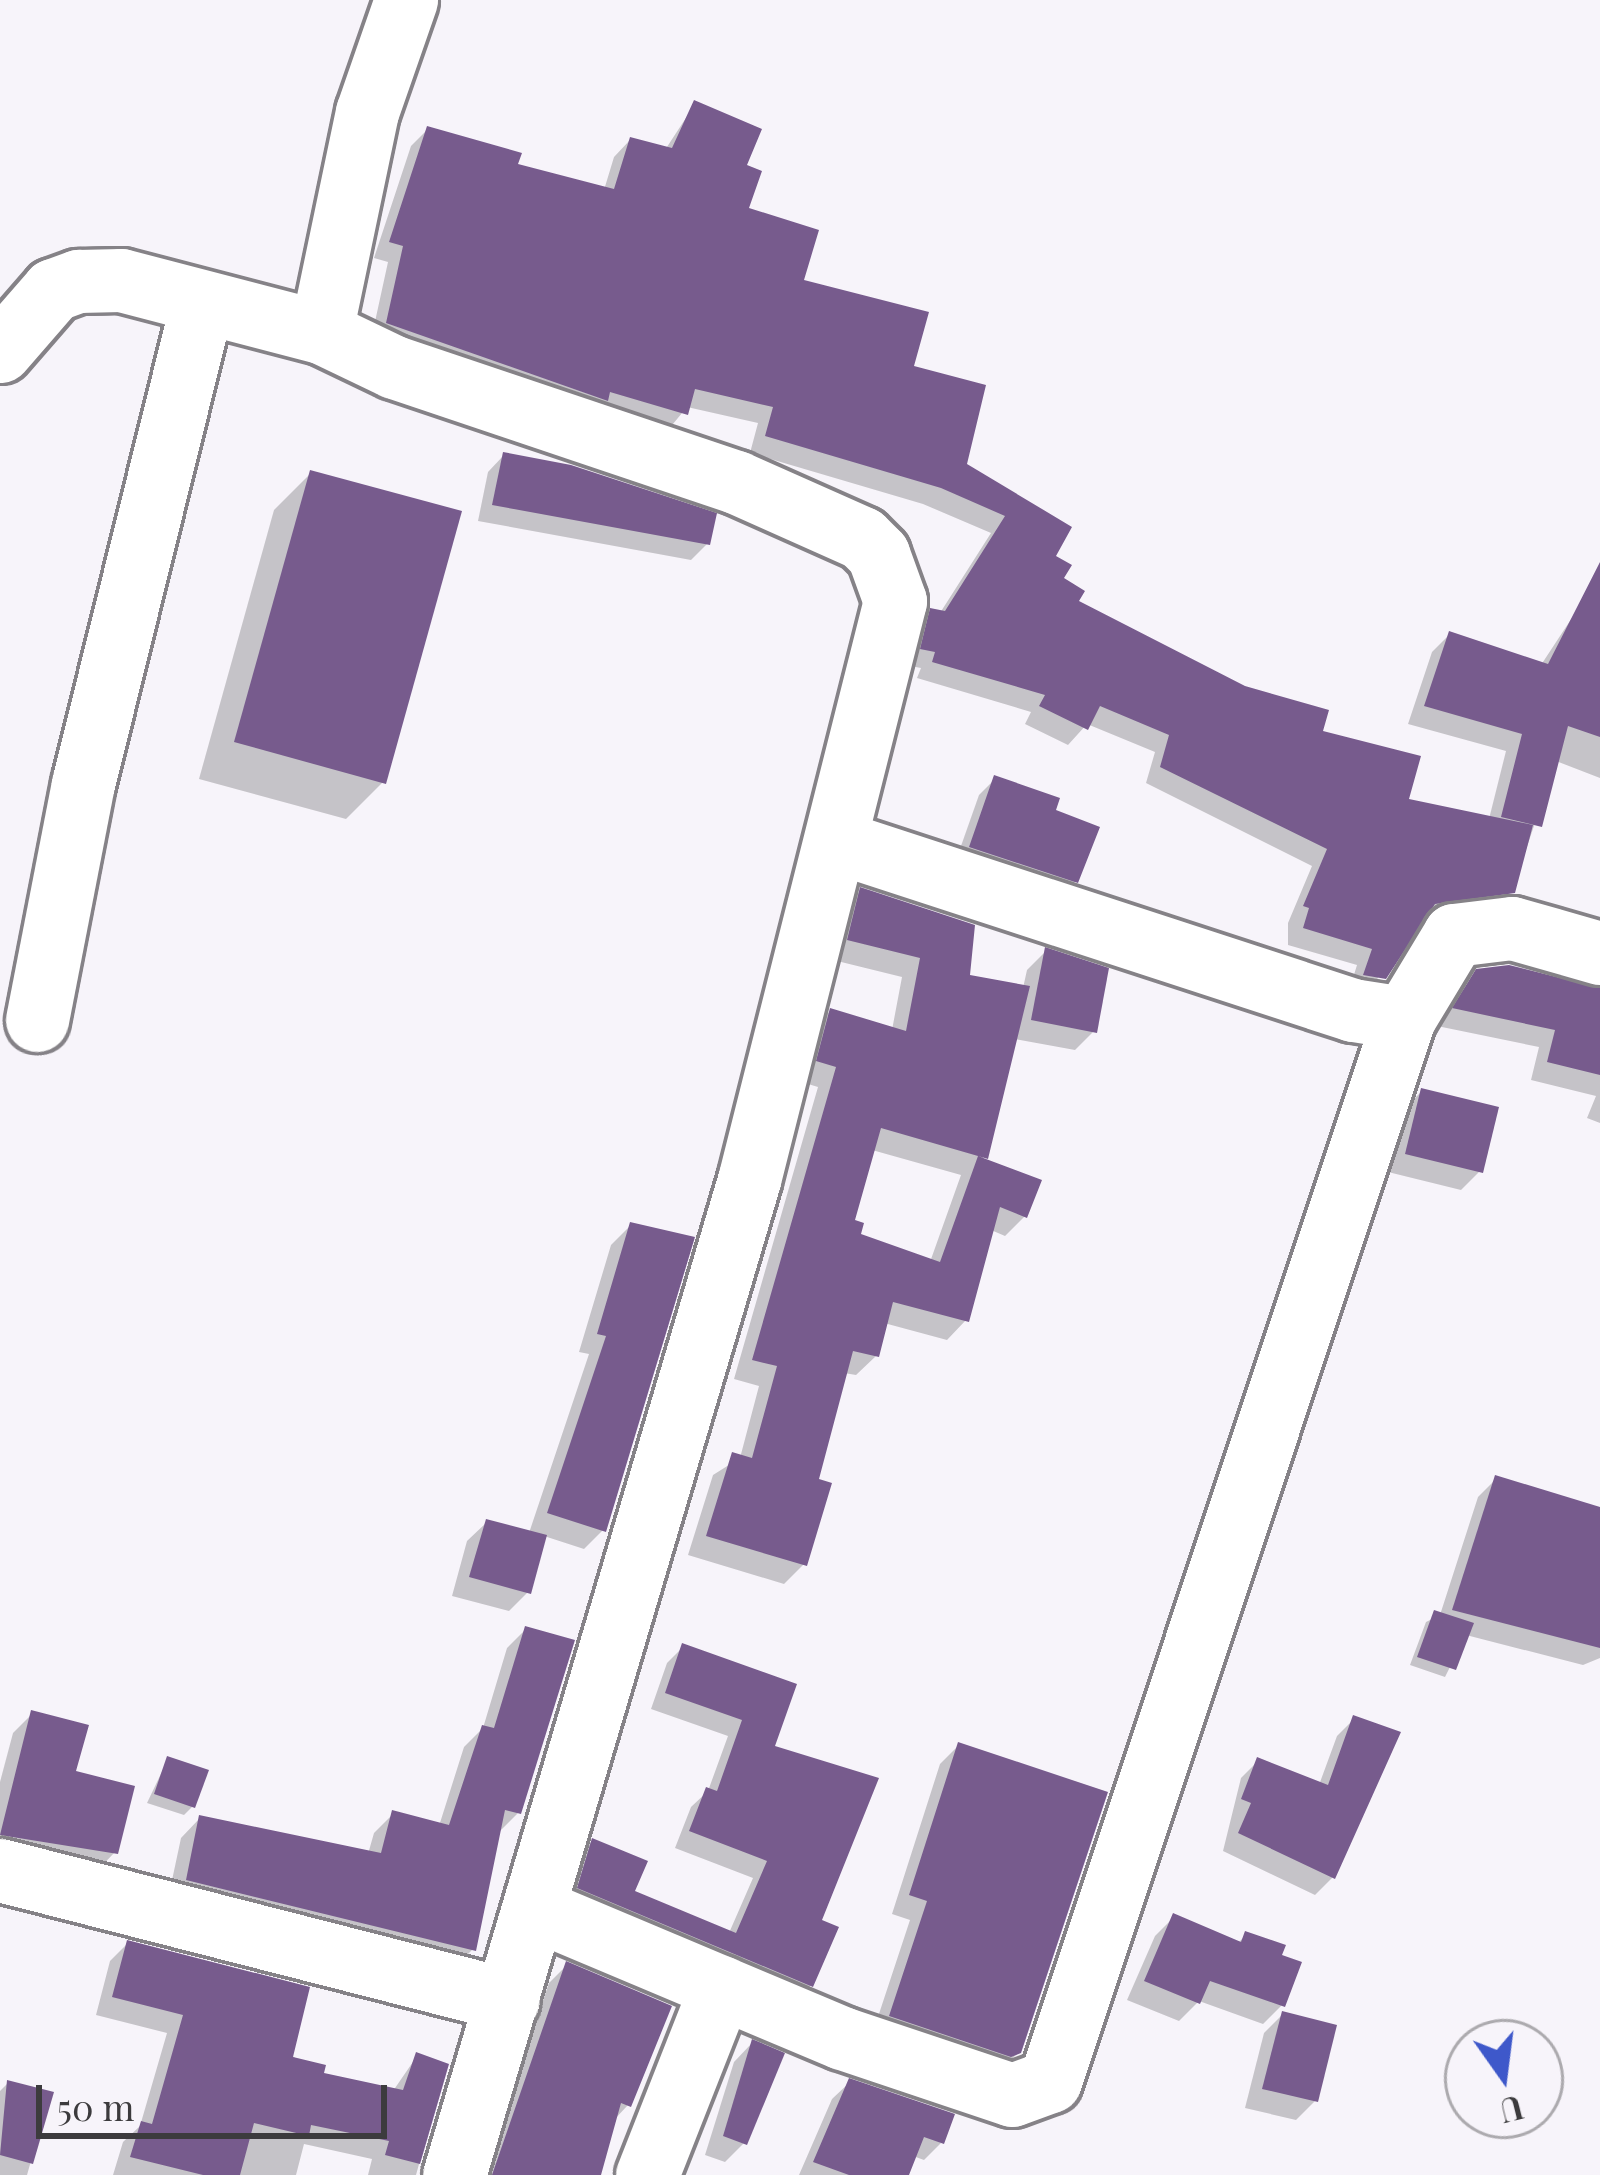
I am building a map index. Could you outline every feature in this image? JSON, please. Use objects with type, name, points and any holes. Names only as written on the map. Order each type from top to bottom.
[{"type":"street","points":[[321,332],[367,112],[406,0]]},
{"type":"street","points":[[0,351],[53,290],[78,281],[122,280],[321,332],[394,367],[736,482],[862,538],[878,554],[895,601],[838,842],[749,1180],[454,2175]]},
{"type":"street","points":[[37,1020],[83,784],[202,302]]},
{"type":"street","points":[[838,842],[1353,1010],[1403,1018]]},
{"type":"street","points":[[535,1909],[721,1987],[1012,2095],[1060,2069],[1403,1018],[1454,935],[1512,928],[1600,953]]},
{"type":"street","points":[[0,1870],[508,2000]]},
{"type":"street","points":[[646,2175],[721,1987]]},
{"type":"building","points":[[694,100],[762,129],[747,165],[762,171],[749,208],[819,230],[804,280],[929,312],[914,366],[986,385],[967,464],[1072,527],[1056,556],[1072,565],[1064,578],[1085,591],[1079,601],[1245,686],[1329,710],[1323,731],[1421,756],[1409,799],[1533,825],[1515,893],[1435,904],[1386,979],[1363,975],[1372,949],[1303,928],[1309,908],[1303,906],[1327,849],[1160,767],[1169,735],[1100,706],[1088,730],[1039,706],[1045,695],[932,662],[935,652],[920,649],[930,608],[945,611],[1005,516],[941,488],[765,436],[773,407],[695,389],[688,415],[610,392],[608,401],[386,323],[403,246],[389,242],[427,126],[522,153],[518,164],[614,189],[630,137],[672,148]]},
{"type":"building","points":[[503,452],[571,465],[717,513],[710,545],[492,505]]},
{"type":"building","points":[[310,470],[462,511],[386,784],[234,742]]},
{"type":"building","points":[[1600,562],[1600,737],[1568,726],[1542,827],[1501,817],[1522,734],[1424,706],[1449,631],[1548,664]]},
{"type":"building","points":[[994,775],[1060,798],[1056,810],[1100,827],[1078,883],[969,847]]},
{"type":"building","points":[[860,887],[975,925],[970,975],[1030,986],[988,1159],[978,1156],[1042,1180],[1027,1218],[1000,1207],[969,1322],[893,1302],[879,1357],[853,1351],[819,1479],[832,1483],[807,1566],[706,1536],[732,1452],[752,1458],[777,1366],[752,1360],[836,1067],[816,1061],[830,1008],[906,1031],[920,958],[847,940]],"holes":[[[881,1128],[978,1156],[940,1262],[861,1234],[864,1223],[855,1220]]]},
{"type":"building","points":[[1045,947],[1109,968],[1097,1033],[1031,1020]]},
{"type":"building","points":[[1509,965],[1600,988],[1600,1075],[1547,1062],[1555,1030],[1452,1008],[1476,969]]},
{"type":"building","points":[[1421,1088],[1499,1107],[1483,1173],[1405,1154]]},
{"type":"building","points":[[630,1222],[695,1237],[606,1532],[547,1513],[606,1336],[597,1334]]},
{"type":"building","points":[[1495,1475],[1600,1507],[1600,1648],[1452,1610]]},
{"type":"building","points":[[486,1519],[547,1535],[531,1594],[469,1577]]},
{"type":"building","points":[[1434,1610],[1474,1623],[1456,1670],[1417,1657]]},
{"type":"building","points":[[525,1626],[575,1640],[521,1814],[505,1810],[476,1951],[186,1880],[199,1815],[381,1853],[392,1810],[449,1825],[482,1725],[494,1728]]},
{"type":"building","points":[[682,1643],[797,1684],[775,1746],[879,1778],[822,1920],[839,1927],[813,1987],[577,1888],[592,1838],[648,1861],[635,1891],[736,1933],[767,1861],[689,1831],[706,1787],[717,1791],[742,1720],[665,1693]]},
{"type":"building","points":[[31,1710],[89,1725],[76,1771],[135,1786],[118,1854],[0,1835]]},
{"type":"building","points":[[1353,1715],[1401,1732],[1335,1879],[1238,1833],[1251,1803],[1241,1799],[1257,1757],[1328,1785]]},
{"type":"building","points":[[958,1742],[1108,1792],[1021,2053],[1011,2057],[889,2016],[927,1901],[909,1895]]},
{"type":"building","points":[[167,1756],[209,1770],[195,1808],[154,1794]]},
{"type":"building","points":[[1173,1913],[1241,1942],[1245,1931],[1286,1945],[1282,1955],[1302,1962],[1285,2007],[1210,1981],[1200,2004],[1144,1981]]},
{"type":"building","points":[[127,1940],[310,1987],[293,2057],[326,2065],[324,2073],[403,2090],[416,2052],[449,2064],[420,2164],[385,2155],[389,2141],[311,2125],[309,2136],[254,2123],[240,2175],[203,2175],[130,2157],[141,2121],[152,2124],[183,2015],[112,1997]]},
{"type":"building","points":[[566,1961],[672,2006],[631,2107],[621,2103],[601,2175],[492,2175]]},
{"type":"building","points":[[1282,2011],[1337,2025],[1318,2102],[1262,2089]]},
{"type":"building","points":[[752,2039],[785,2053],[747,2145],[723,2136]]},
{"type":"building","points":[[849,2078],[955,2114],[944,2144],[924,2137],[909,2175],[849,2175],[813,2162]]},
{"type":"building","points":[[7,2080],[54,2092],[33,2164],[0,2155]]}]
